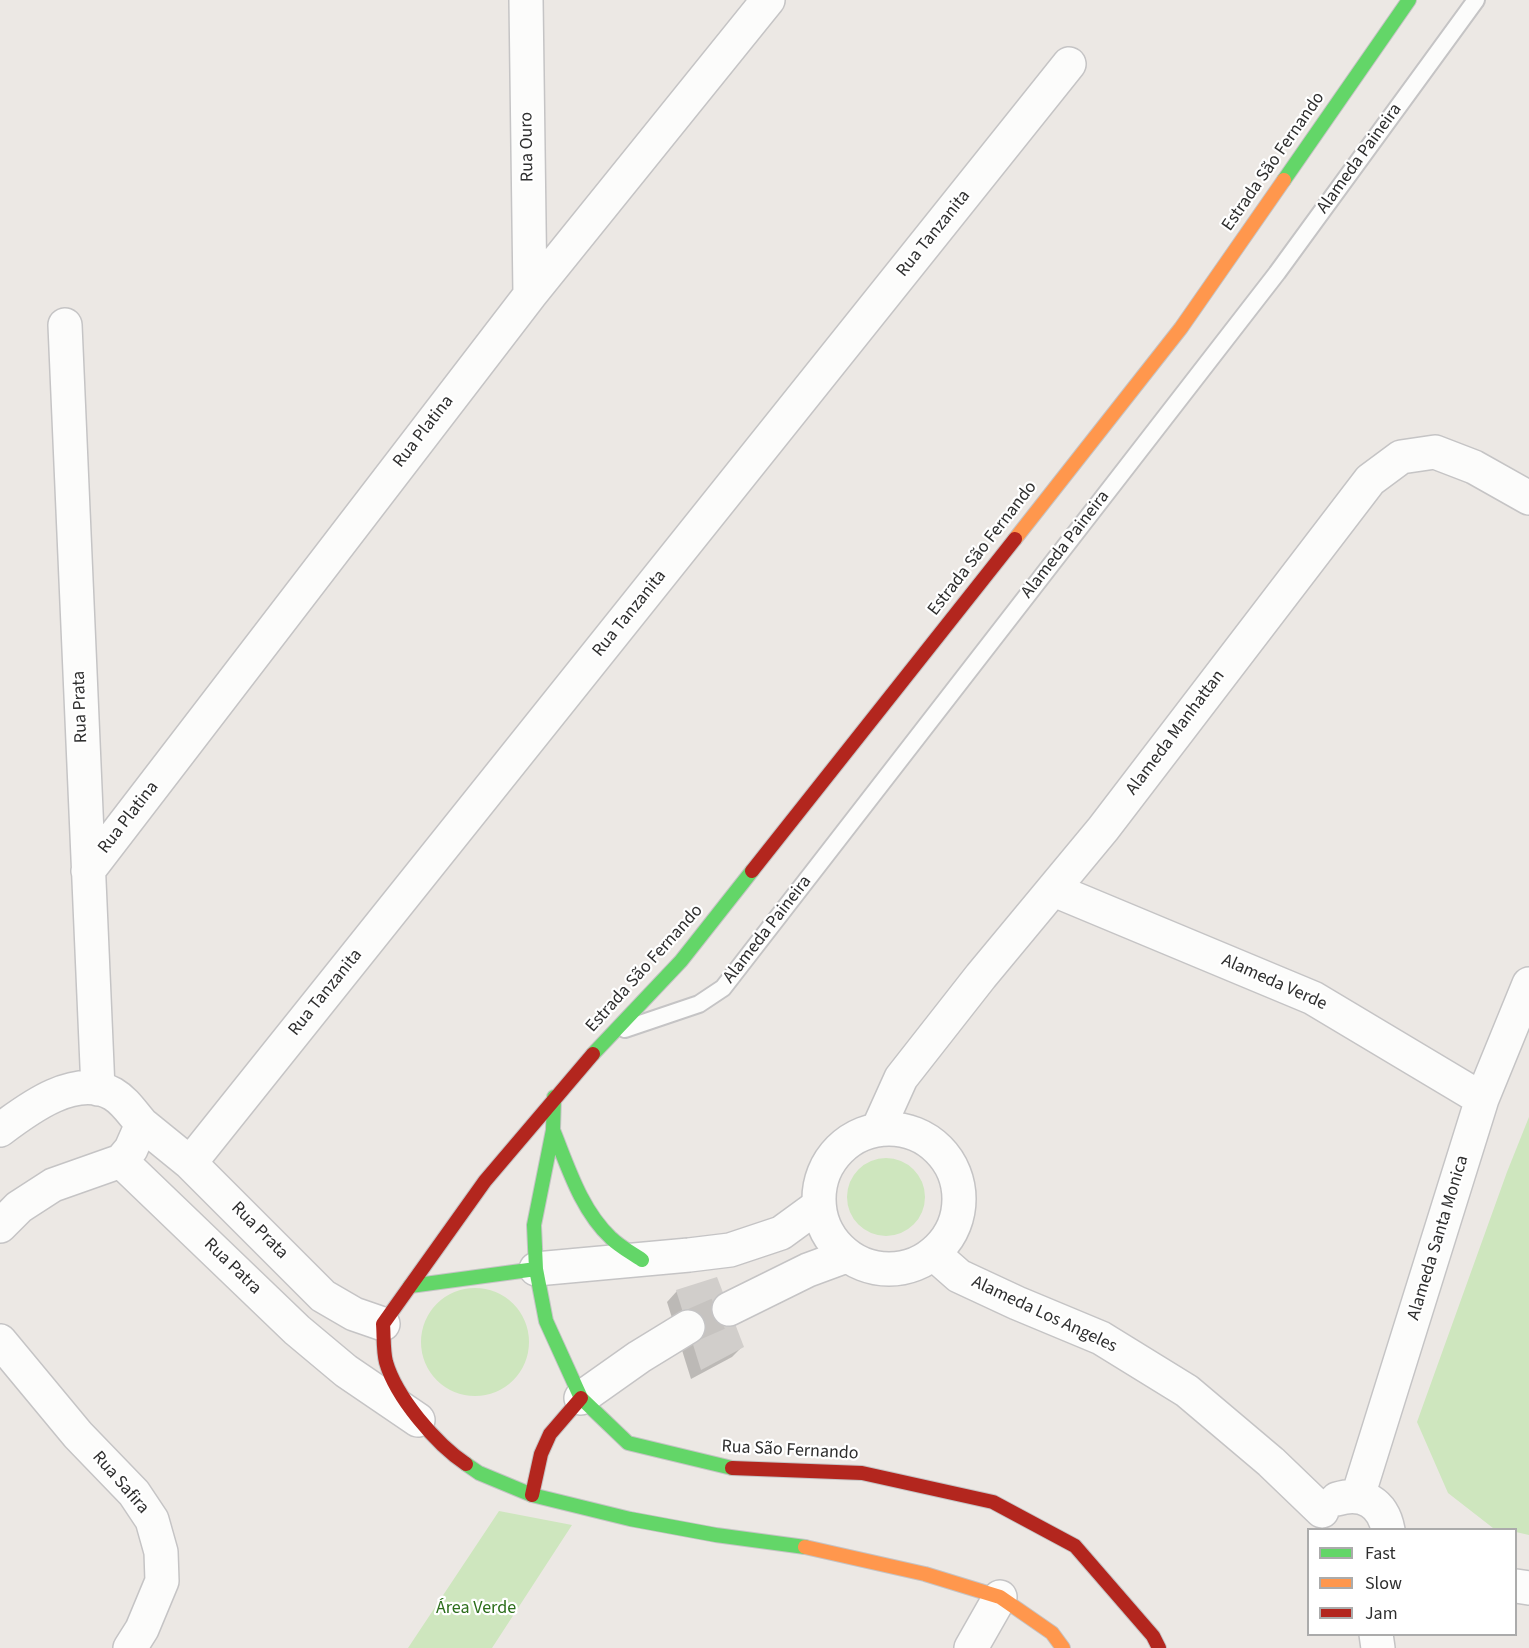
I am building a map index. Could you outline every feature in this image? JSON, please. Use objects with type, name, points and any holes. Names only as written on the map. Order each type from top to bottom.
[{"type":"main road","name":"Estrada São Fernando","points":[[383,1324],[485,1181],[554,1097],[610,1034],[681,961],[1181,328],[1409,0]]},
{"type":"main road","name":"Rua São Fernando","points":[[554,1097],[553,1130],[534,1225],[536,1269],[546,1321],[581,1398],[628,1443],[726,1468],[862,1473],[993,1502],[1075,1546],[1154,1636],[1159,1648]]},
{"type":"main road","points":[[553,1130],[578,1189],[591,1212],[610,1237],[642,1260]]},
{"type":"main road","points":[[410,1286],[466,1276],[536,1269]]},
{"type":"main road","points":[[383,1324],[386,1361],[393,1378],[418,1420],[458,1459],[479,1473],[532,1495],[652,1523],[716,1535],[793,1544],[925,1574],[999,1597],[1052,1634],[1064,1648]]},
{"type":"main road","points":[[532,1495],[541,1454],[550,1434],[581,1398]]},
{"type":"street","name":"Rua Ouro","points":[[526,0],[530,295]]},
{"type":"street","name":"Rua Platina","points":[[88,870],[530,295],[768,0]]},
{"type":"street","name":"Rua Tanzanita","points":[[190,1163],[1070,64]]},
{"type":"street","name":"Rua Prata","points":[[65,325],[98,1089],[112,1094],[127,1105],[142,1124],[190,1163],[323,1296],[354,1314],[383,1324]]},
{"type":"street","name":"Alameda Manhattan","points":[[878,1129],[901,1078],[981,976],[1103,829],[1370,480],[1401,457],[1435,452],[1474,467],[1529,498]]},
{"type":"street","name":"Alameda Verde","points":[[1054,890],[1313,998],[1482,1099]]},
{"type":"street","name":"Alameda Santa Monica","points":[[1358,1496],[1482,1099],[1529,984]]},
{"type":"street","points":[[3,1123],[56,1094],[73,1088],[98,1089]]},
{"type":"street","points":[[0,1226],[19,1207],[52,1185],[121,1161],[131,1149],[142,1124]]},
{"type":"street","points":[[878,1129],[902,1129],[923,1137],[942,1151],[954,1170],[960,1192],[958,1216],[949,1237],[934,1254],[914,1265],[891,1270],[868,1267],[846,1256],[830,1239],[818,1206],[824,1169],[838,1150],[857,1136],[878,1129]]},
{"type":"street","name":"Rua Patra","points":[[121,1161],[297,1330],[346,1371],[418,1420]]},
{"type":"street","points":[[536,1269],[642,1260],[719,1251],[751,1244],[781,1233],[818,1206]]},
{"type":"street","name":"Alameda Los Angeles","points":[[934,1254],[959,1276],[1101,1338],[1187,1391],[1271,1462],[1319,1520]]},
{"type":"street","points":[[729,1309],[808,1270],[846,1256]]},
{"type":"street","points":[[297,1330],[323,1296]]},
{"type":"street","points":[[581,1398],[639,1357],[688,1327]]},
{"type":"street","name":"Rua Safira","points":[[0,1341],[78,1435],[134,1493],[152,1520],[161,1552],[162,1581],[142,1629],[130,1648]]},
{"type":"street","points":[[1319,1520],[1335,1500],[1346,1496],[1358,1496],[1370,1500],[1379,1508],[1386,1518],[1388,1528]]},
{"type":"street","points":[[971,1648],[999,1597]]},
{"type":"lane","name":"Alameda Paineira","points":[[610,1034],[699,1004],[723,988],[1269,283],[1476,0]]},
{"type":"green space","points":[[1529,1117],[1529,1535],[1517,1532],[1517,1528],[1493,1528],[1448,1493],[1417,1422]]},
{"type":"green space","points":[[878,1158],[894,1158],[908,1164],[919,1175],[925,1189],[925,1205],[919,1219],[908,1230],[894,1236],[878,1236],[864,1230],[853,1219],[847,1205],[847,1189],[853,1175],[864,1164]]},
{"type":"green space","points":[[475,1288],[496,1292],[513,1304],[525,1321],[529,1342],[525,1363],[513,1380],[496,1392],[475,1396],[454,1392],[437,1380],[425,1363],[421,1342],[425,1321],[437,1304],[454,1292]]},
{"type":"green space","name":"Área Verde","points":[[499,1511],[572,1525],[492,1648],[408,1648]]},
{"type":"building","points":[[717,1277],[744,1347],[701,1370],[676,1290]]},
{"type":"tunnel","points":[[688,1327],[729,1309]]},
{"type":"traffic: fast","points":[[1284,180],[1409,0]]},
{"type":"traffic: fast","points":[[593,1054],[681,961],[752,871]]},
{"type":"traffic: fast","points":[[554,1097],[553,1130],[534,1225],[536,1269],[546,1321],[581,1398],[628,1443],[732,1468]]},
{"type":"traffic: fast","points":[[553,1130],[576,1187],[591,1215],[615,1241],[642,1260]]},
{"type":"traffic: fast","points":[[410,1286],[536,1269]]},
{"type":"traffic: fast","points":[[466,1464],[479,1473],[532,1495],[630,1519],[716,1535],[805,1547]]},
{"type":"traffic: slow","points":[[1015,539],[1181,328],[1284,180]]},
{"type":"traffic: slow","points":[[805,1547],[925,1574],[1000,1597],[1052,1633],[1063,1648]]},
{"type":"traffic: jam","points":[[752,871],[1015,539]]},
{"type":"traffic: jam","points":[[466,1464],[442,1445],[418,1419],[398,1390],[386,1362],[383,1324],[485,1181],[593,1054]]},
{"type":"traffic: jam","points":[[532,1495],[541,1454],[550,1434],[581,1398]]},
{"type":"traffic: jam","points":[[732,1468],[862,1473],[993,1502],[1075,1546],[1153,1636],[1159,1648]]}]
